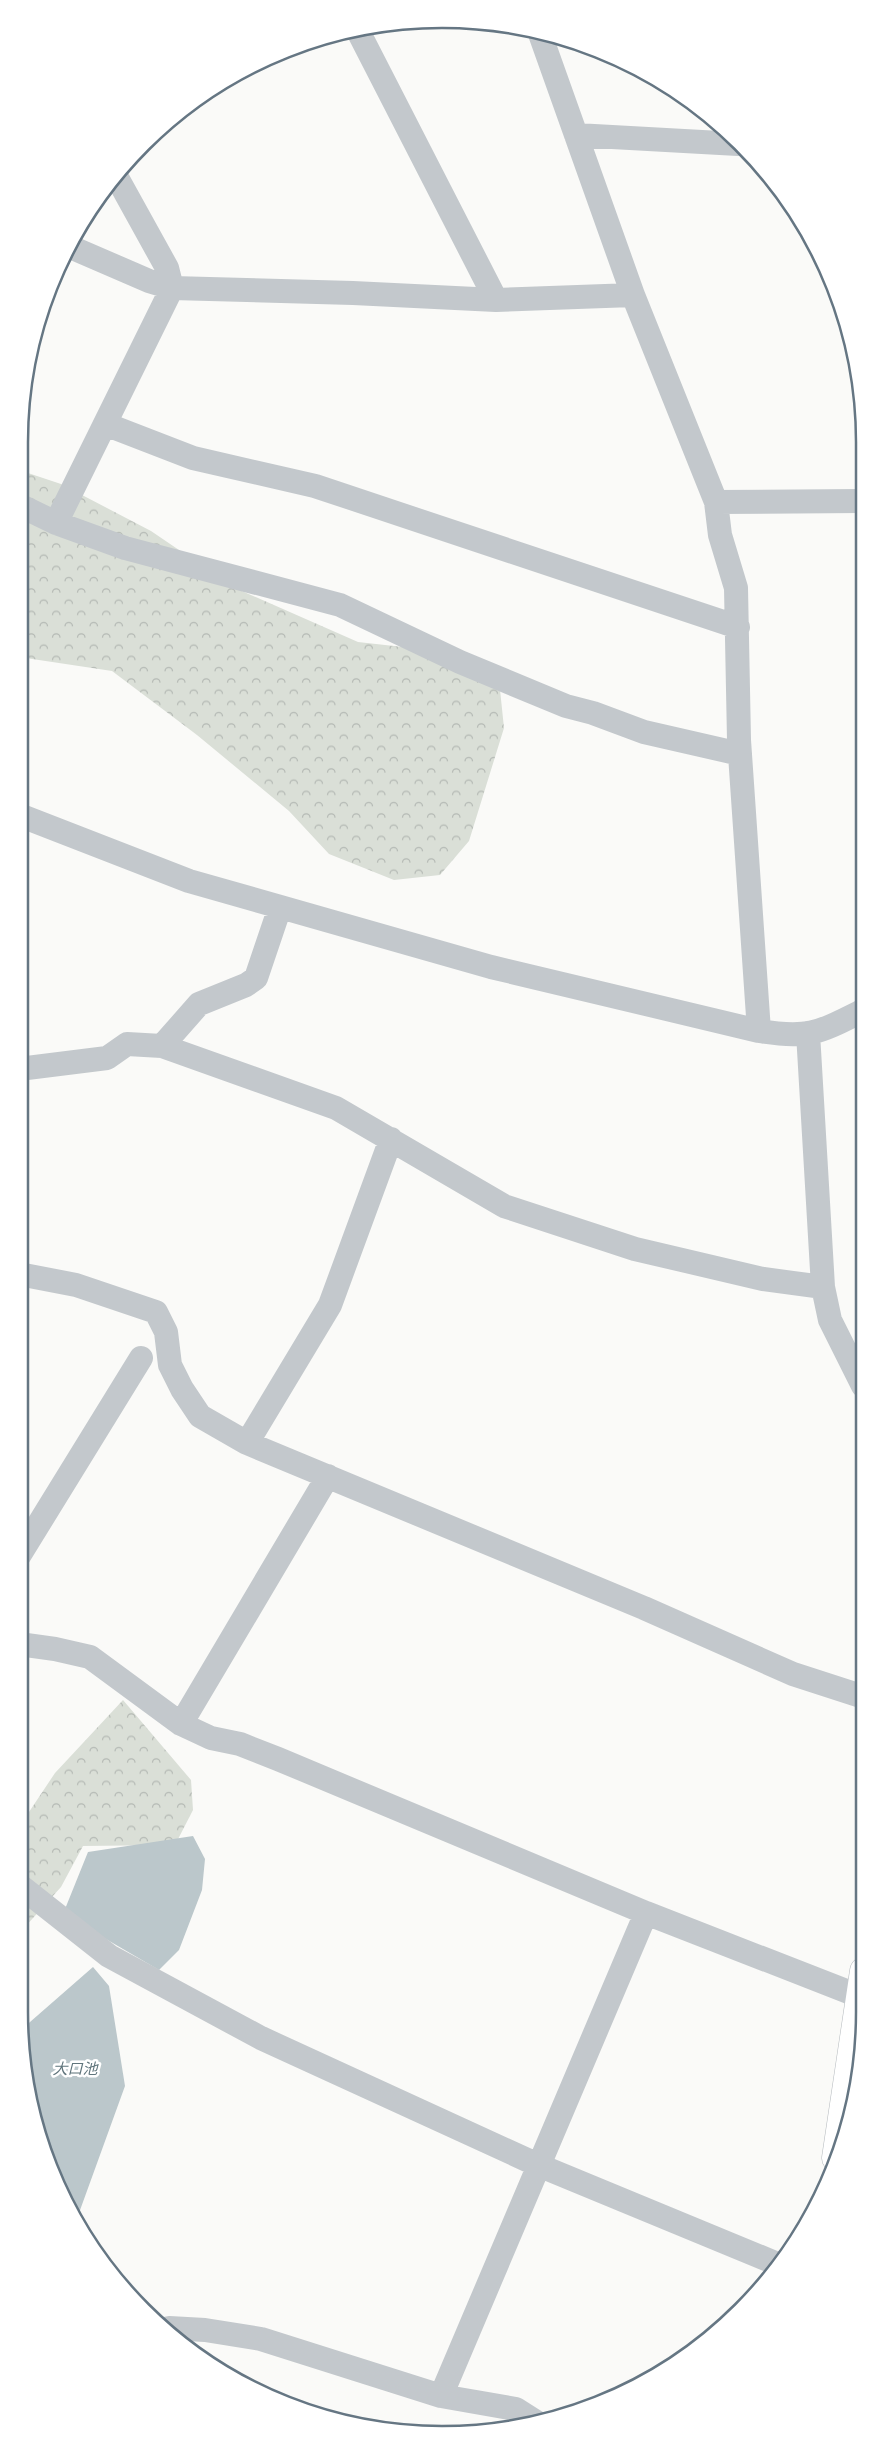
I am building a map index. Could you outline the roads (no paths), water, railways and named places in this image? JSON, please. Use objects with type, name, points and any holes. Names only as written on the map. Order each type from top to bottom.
[{"type":"main road","points":[[844,2110],[855,2038]]},
{"type":"street","points":[[360,35],[496,300]]},
{"type":"street","points":[[541,40],[633,295],[716,502],[720,535],[736,588],[740,754],[759,1031]]},
{"type":"street","points":[[576,135],[728,143]]},
{"type":"street","points":[[56,523],[172,288],[167,268],[120,181]]},
{"type":"street","points":[[75,249],[149,282],[172,288],[354,293],[496,300],[633,295]]},
{"type":"street","points":[[105,424],[193,458],[315,486],[738,627]]},
{"type":"street","points":[[716,502],[856,501]]},
{"type":"street","points":[[28,509],[56,523],[125,548],[340,605],[460,662],[566,706],[593,713],[644,732],[740,754]]},
{"type":"street","points":[[28,818],[189,881],[491,966],[759,1031],[790,1036],[821,1031],[856,1015]]},
{"type":"street","points":[[162,1046],[199,1004],[246,985],[256,978],[280,907]]},
{"type":"street","points":[[808,1033],[823,1287],[830,1320],[856,1372]]},
{"type":"street","points":[[28,1068],[107,1058],[126,1044],[162,1046],[336,1108],[391,1138],[504,1206],[635,1249],[763,1279],[823,1287]]},
{"type":"street","points":[[247,1443],[330,1305],[391,1138]]},
{"type":"street","points":[[28,1276],[76,1285],[156,1312],[166,1332],[170,1365],[182,1389],[200,1416],[247,1443],[644,1608],[793,1674],[856,1694]]},
{"type":"street","points":[[28,1541],[140,1358]]},
{"type":"street","points":[[181,1724],[328,1476]]},
{"type":"street","points":[[28,1645],[90,1657],[181,1724],[211,1738],[240,1744],[278,1759],[646,1913],[856,1986]]},
{"type":"street","points":[[28,1892],[109,1956],[157,1984],[261,2038],[538,2165],[772,2262]]},
{"type":"street","points":[[441,2396],[646,1913]]},
{"type":"street","points":[[174,2328],[205,2330],[260,2339],[441,2396],[516,2408],[529,2417]]},
{"type":"water","points":[[193,1836],[205,1859],[202,1890],[179,1950],[159,1970],[63,1914],[88,1852]]},
{"type":"water","name":"大口池","points":[[93,1967],[109,1986],[125,2086],[79,2213],[49,2146],[35,2093],[28,2040],[28,2024]]}]
